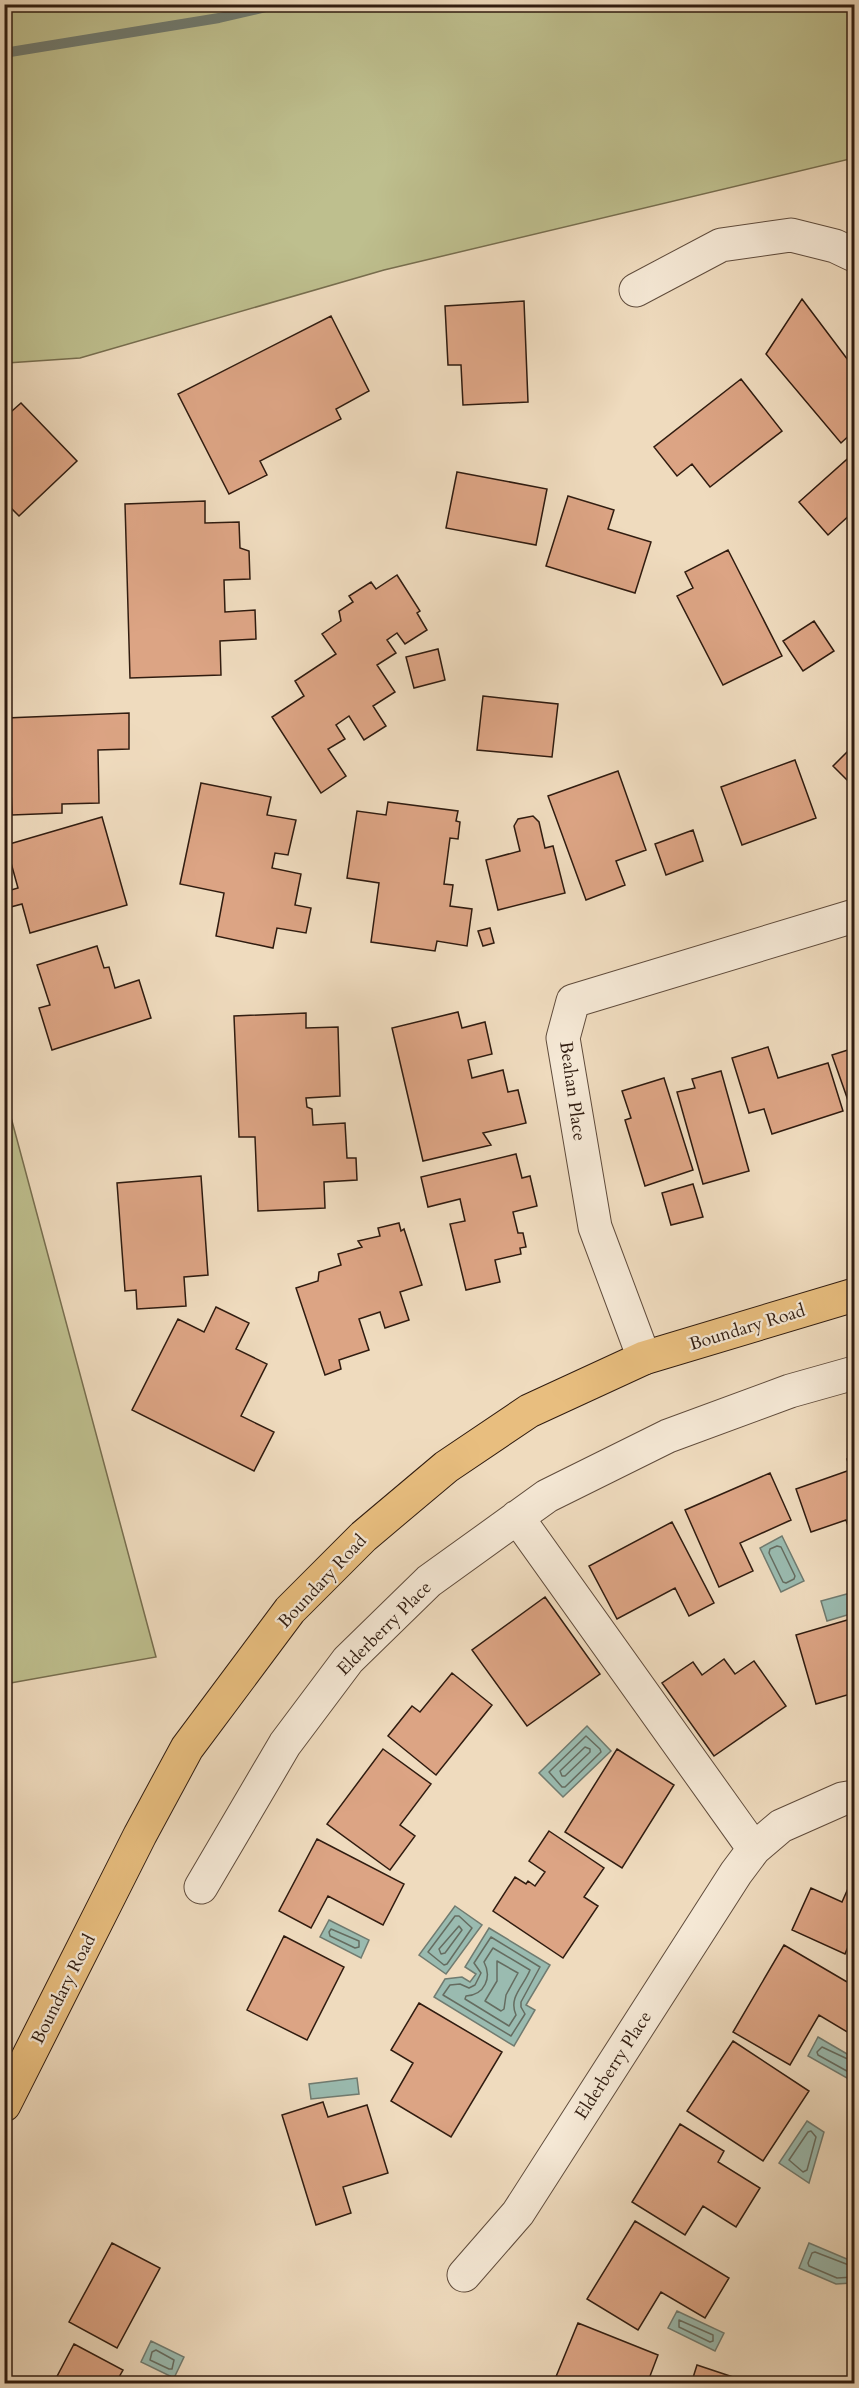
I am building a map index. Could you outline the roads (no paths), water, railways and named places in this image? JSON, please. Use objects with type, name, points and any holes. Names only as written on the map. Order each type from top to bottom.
[{"type":"main road","name":"Boundary Road","points":[[4,2105],[140,1835],[187,1748],[290,1611],[364,1536],[446,1467],[529,1411],[644,1358],[855,1295]]},
{"type":"street","points":[[636,290],[721,245],[791,235],[835,246],[855,255]]},
{"type":"street","name":"Beahan Place","points":[[644,1358],[595,1227],[563,1038],[573,1001],[855,916]]},
{"type":"street","name":"Elderberry Place","points":[[201,1887],[285,1744],[348,1659],[429,1581],[547,1496],[668,1436],[790,1391],[855,1373]]},
{"type":"street","points":[[517,1517],[754,1849]]},
{"type":"street","name":"Elderberry Place","points":[[464,2275],[518,2212],[729,1882],[754,1849],[781,1826],[842,1799],[855,1797]]},
{"type":"water","points":[[782,1536],[804,1581],[781,1592],[760,1548]]},
{"type":"water","points":[[854,1592],[854,1613],[827,1621],[821,1601]]},
{"type":"water","points":[[587,1726],[611,1751],[563,1797],[539,1773]]},
{"type":"water","points":[[455,1906],[482,1925],[446,1974],[419,1955]]},
{"type":"water","points":[[329,1920],[369,1940],[361,1958],[320,1937]]},
{"type":"water","points":[[489,1928],[550,1965],[526,2005],[535,2010],[514,2046],[434,1997],[445,1979],[462,1977],[470,1982],[476,1974],[465,1967]]},
{"type":"water","points":[[818,2037],[854,2058],[854,2082],[808,2056]]},
{"type":"water","points":[[357,2078],[359,2094],[311,2099],[309,2084]]},
{"type":"water","points":[[807,2121],[824,2132],[809,2183],[779,2163]]},
{"type":"water","points":[[809,2243],[854,2262],[852,2283],[836,2284],[799,2268]]},
{"type":"water","points":[[677,2311],[724,2333],[715,2351],[668,2328]]},
{"type":"water","points":[[151,2341],[184,2357],[174,2378],[141,2362]]},
{"type":"waterway","points":[[4,53],[219,18],[279,4]]}]
